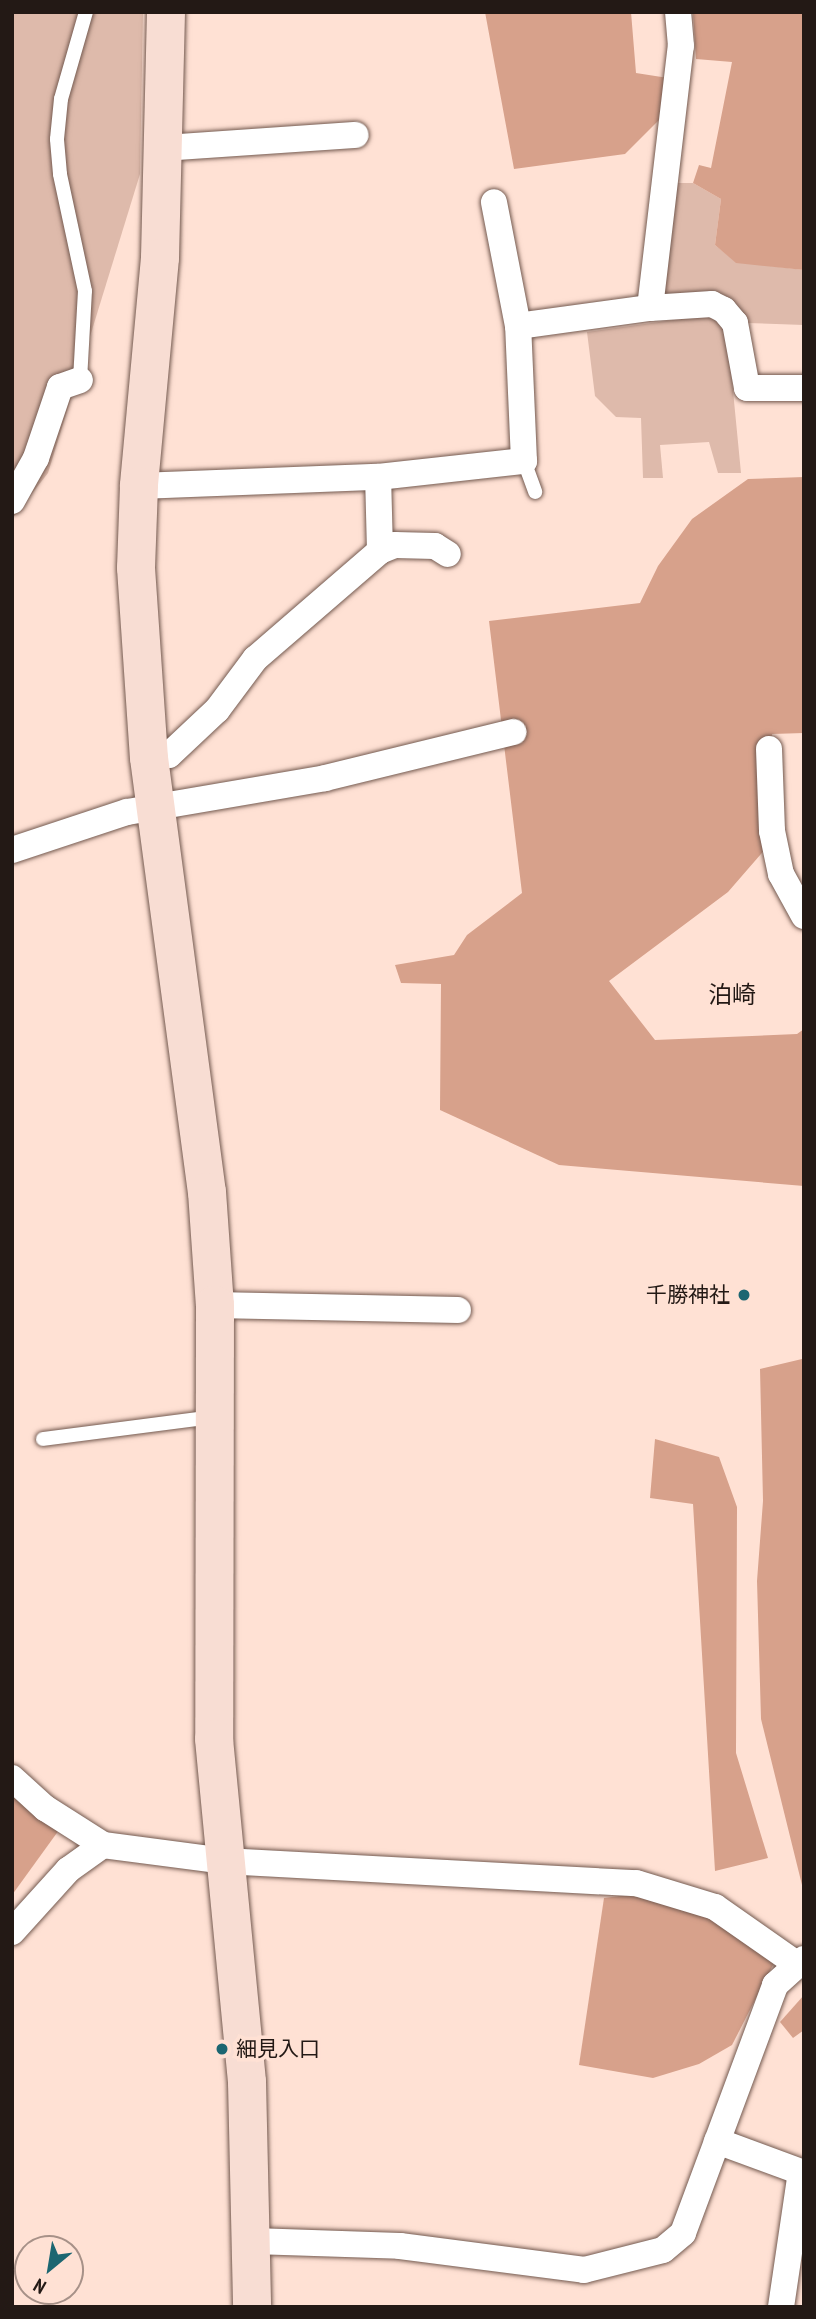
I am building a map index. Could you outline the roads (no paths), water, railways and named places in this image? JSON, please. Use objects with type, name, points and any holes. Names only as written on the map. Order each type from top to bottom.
[{"type":"street","points":[[166,12],[160,258],[139,486],[136,581],[149,758],[194,1071],[215,1305],[214,1739],[247,2082],[253,2241],[252,2307]]},
{"type":"street","points":[[650,308],[681,46],[678,12]]},
{"type":"street","points":[[164,148],[356,135]]},
{"type":"street","points":[[139,486],[378,477],[524,461],[518,326],[494,202]]},
{"type":"street","points":[[518,326],[650,308],[712,304],[724,310],[735,323],[747,388],[804,387]]},
{"type":"street","points":[[12,501],[36,458],[60,387],[80,380]]},
{"type":"street","points":[[378,477],[380,551]]},
{"type":"street","points":[[149,758],[169,755],[217,710],[255,659],[380,551],[395,545],[435,546],[448,554]]},
{"type":"street","points":[[12,850],[127,812],[325,778],[513,732]]},
{"type":"street","points":[[769,749],[772,831],[781,873],[804,916]]},
{"type":"street","points":[[215,1305],[458,1311]]},
{"type":"street","points":[[12,1778],[45,1808],[103,1844],[224,1861],[636,1883],[715,1907],[799,1961],[775,1985],[683,2233],[663,2250],[626,2262],[584,2270],[400,2246],[253,2241]]},
{"type":"street","points":[[12,1932],[68,1870],[103,1844]]},
{"type":"street","points":[[717,2141],[802,2173],[781,2307]]},
{"type":"lane","points":[[80,380],[85,291],[60,174],[57,139],[61,99],[86,12]]},
{"type":"lane","points":[[524,461],[535,492]]},
{"type":"lane","points":[[43,1438],[215,1417]]},
{"type":"place","name":"千勝神社","points":[[744,1295]]},
{"type":"place","name":"細見入口","points":[[222,2049]]},
{"type":"district","name":"泊崎","points":[[732,995]]}]
